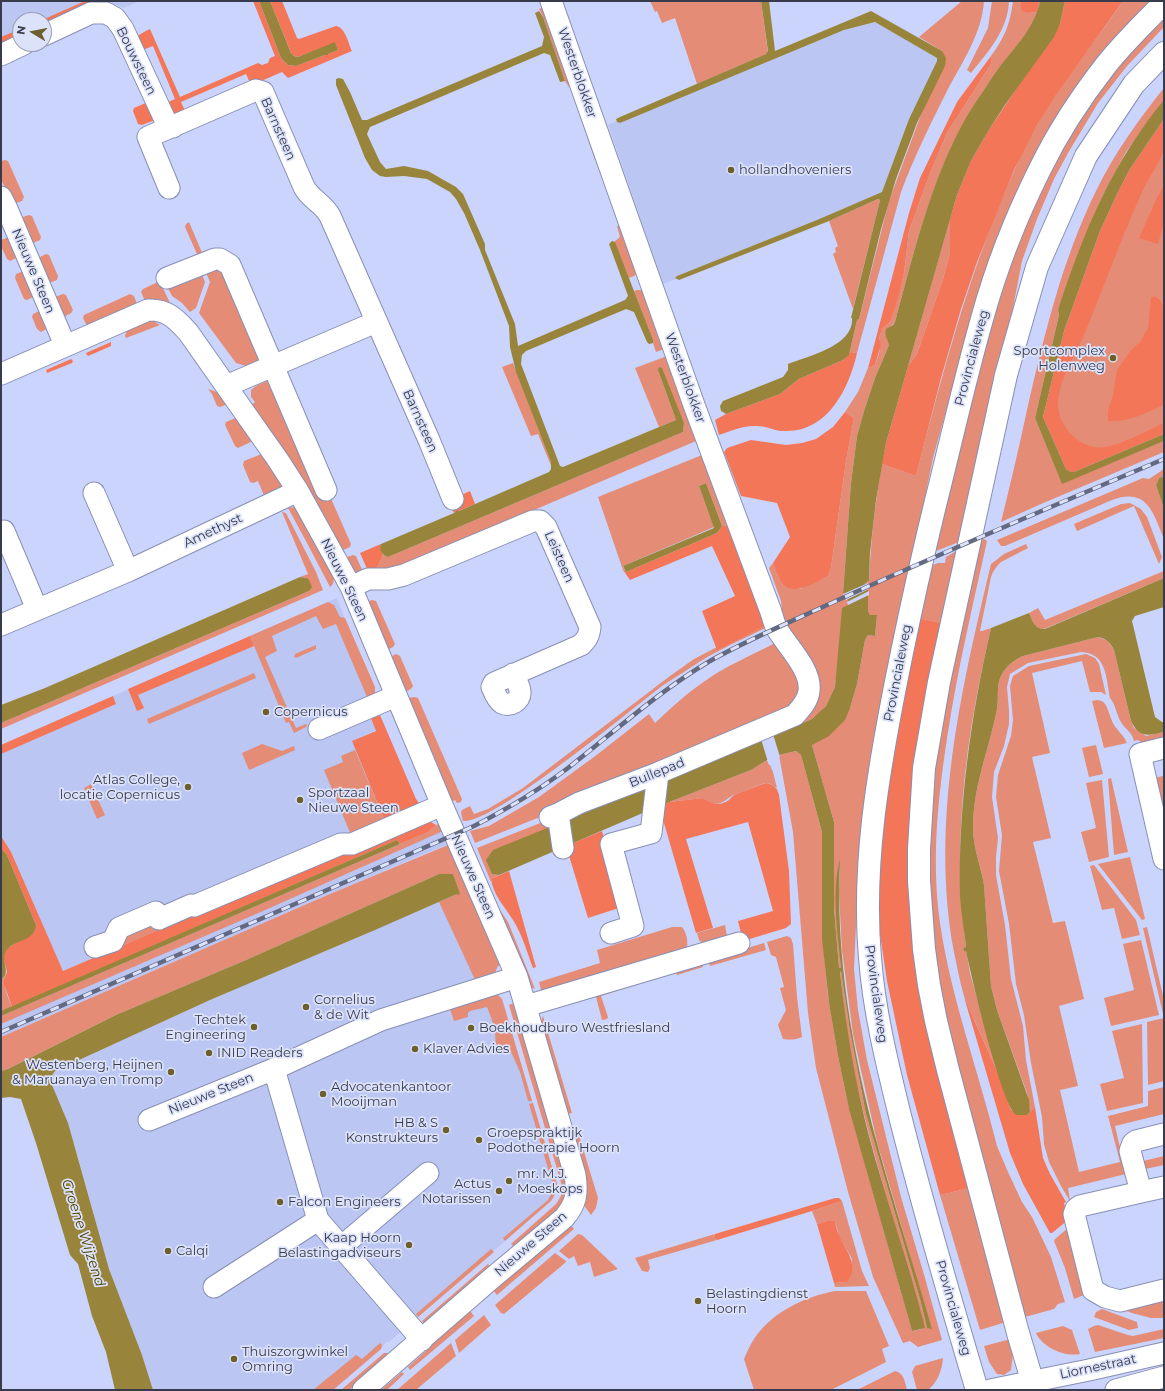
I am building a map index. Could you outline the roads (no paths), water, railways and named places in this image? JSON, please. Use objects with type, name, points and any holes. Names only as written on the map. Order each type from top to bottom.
[{"type":"main road","name":"Provincialeweg","points":[[977,1390],[909,1153],[882,1042],[875,1005],[869,956],[868,888],[876,792],[884,741],[921,562],[982,316],[1003,256],[1017,220],[1041,167],[1079,102],[1107,64],[1156,10],[1164,4]]},
{"type":"main road","points":[[1034,1386],[1018,1333],[948,1070],[929,984],[924,949],[919,881],[919,850],[924,768],[939,682],[1005,382],[1038,267],[1086,156],[1134,84],[1164,53]]},
{"type":"street","name":"Westerblokker","points":[[552,1],[694,405],[777,628],[797,657],[808,679],[809,691],[805,704],[795,714],[764,729]]},
{"type":"street","name":"Bouwsteen","points":[[52,31],[91,13],[106,14],[115,18],[123,29],[166,124],[173,127]]},
{"type":"street","points":[[1,54],[12,49]]},
{"type":"street","name":"Barnsteen","points":[[169,188],[148,137],[256,90],[263,92],[307,193],[326,208],[330,216],[429,440],[453,499]]},
{"type":"street","name":"Nieuwe Steen","points":[[1,197],[65,345]]},
{"type":"street","points":[[167,278],[215,259],[220,259],[230,265],[326,490]]},
{"type":"street","name":"Nieuwe Steen","points":[[1,374],[140,312],[154,310],[164,311],[172,315],[188,332],[298,491],[350,587],[442,805],[517,977],[575,1176],[577,1195],[570,1210],[564,1218],[491,1279],[364,1390]]},
{"type":"street","points":[[226,386],[376,322]]},
{"type":"street","name":"Amethyst","points":[[1,625],[128,571],[298,491]]},
{"type":"street","points":[[94,493],[128,571]]},
{"type":"street","name":"Leisteen","points":[[350,587],[368,579],[388,580],[404,575],[533,521],[540,521],[546,527],[590,627],[590,634],[587,640],[581,645],[494,683]]},
{"type":"street","points":[[4,531],[37,609]]},
{"type":"street","points":[[319,729],[396,696]]},
{"type":"street","name":"Bullepad","points":[[563,848],[556,817],[579,803],[658,777],[764,729]]},
{"type":"street","points":[[1164,748],[1140,754],[1164,858]]},
{"type":"street","points":[[611,933],[633,926],[611,844],[651,832],[658,777]]},
{"type":"street","points":[[95,947],[113,941],[119,928],[156,912],[159,919],[191,905],[194,906],[341,844],[352,844],[442,805]]},
{"type":"street","points":[[526,1006],[739,943]]},
{"type":"street","name":"Nieuwe Steen","points":[[149,1120],[274,1069],[381,1020],[517,977]]},
{"type":"street","points":[[274,1069],[318,1220],[422,1340]]},
{"type":"street","points":[[1141,1192],[1130,1152],[1131,1146],[1136,1141],[1164,1134]]},
{"type":"street","points":[[341,1247],[428,1173]]},
{"type":"street","points":[[1164,1187],[1080,1206],[1076,1209],[1074,1214],[1093,1290],[1105,1297],[1120,1301],[1164,1290]]},
{"type":"street","points":[[214,1287],[318,1220]]},
{"type":"street","name":"Liornestraat","points":[[990,1390],[1034,1386],[1164,1353]]},
{"type":"street","name":"Liornestraat","points":[[1116,1390],[1164,1377]]},
{"type":"water","points":[[259,1],[270,1],[291,53],[294,56],[298,57],[335,42],[338,50],[296,66],[288,65],[281,58]]},
{"type":"water","points":[[761,1],[769,1],[775,51],[871,11],[942,51],[946,58],[945,66],[917,123],[896,179],[881,229],[849,355],[843,360],[799,379],[780,394],[726,414],[721,411],[720,406],[723,401],[783,377],[788,370],[788,364],[818,353],[838,343],[846,336],[851,328],[851,318],[880,200],[878,199],[829,221],[679,280],[675,278],[882,192],[909,119],[937,61],[937,58],[875,22],[844,30],[620,123],[617,122],[616,119],[620,117],[766,54],[768,51]]},
{"type":"water","points":[[1040,1],[1065,1],[1060,24],[1054,37],[1005,105],[971,161],[957,195],[886,443],[876,500],[870,553],[869,581],[865,583],[868,587],[868,611],[870,615],[877,615],[875,636],[868,635],[865,640],[857,684],[845,720],[829,736],[812,745],[834,822],[834,908],[839,968],[841,968],[836,899],[837,872],[840,859],[840,931],[843,966],[847,1002],[860,1073],[884,1166],[932,1329],[927,1328],[920,1299],[866,1114],[850,1031],[841,971],[848,1034],[864,1116],[925,1328],[912,1331],[849,1109],[838,1056],[829,1003],[822,939],[822,832],[801,755],[796,751],[779,755],[767,760],[751,770],[659,806],[499,875],[492,874],[486,860],[493,850],[762,741],[812,719],[826,706],[835,687],[842,608],[850,604],[843,593],[851,483],[857,436],[875,378],[889,345],[886,336],[886,329],[895,322],[909,269],[933,190],[954,140],[967,116],[984,90],[1030,27],[1038,10]]},
{"type":"water","points":[[539,11],[543,17],[565,81],[560,82],[550,55],[544,53],[370,127],[367,134],[380,162],[386,169],[404,166],[428,171],[456,187],[463,194],[485,244],[485,250],[515,324],[518,346],[625,300],[628,296],[609,244],[612,241],[615,242],[653,343],[649,344],[647,342],[634,312],[626,309],[526,351],[522,355],[521,364],[560,466],[563,467],[676,420],[658,370],[659,367],[662,368],[684,423],[683,432],[388,557],[381,552],[381,544],[549,472],[551,469],[551,462],[516,372],[510,347],[509,326],[464,213],[450,192],[427,179],[404,176],[386,177],[380,176],[372,170],[365,158],[336,85],[336,79],[343,79],[362,120],[367,120],[542,46],[544,37],[535,13]]},
{"type":"water","points":[[1164,100],[1164,119],[1130,169],[1100,231],[1064,331],[1043,417],[1066,469],[1071,472],[1164,434],[1164,441],[1062,484],[1035,418],[1059,315],[1058,310],[1074,262],[1093,216],[1115,171],[1150,118]]},
{"type":"water","points":[[1164,476],[1164,509],[1156,485],[1159,478]]},
{"type":"water","points":[[706,483],[722,526],[717,533],[626,572],[623,566],[714,528],[699,486]]},
{"type":"water","points":[[300,577],[307,578],[309,580],[312,587],[309,591],[1,723],[1,705],[45,688]]},
{"type":"water","points":[[1164,578],[1164,607],[1135,616],[1132,621],[1155,717],[1164,722],[1164,732],[1149,735],[1141,733],[1134,727],[1131,721],[1114,650],[1108,641],[1098,637],[1023,656],[1013,661],[1008,666],[999,680],[998,701],[994,724],[978,783],[973,835],[984,885],[991,986],[997,1010],[1029,1100],[1030,1112],[1027,1115],[1016,1115],[1010,1106],[995,1065],[980,1011],[966,951],[964,951],[963,948],[966,947],[960,896],[961,828],[967,761],[977,694],[991,628],[1029,613],[1033,622],[1038,628],[1045,629]]},
{"type":"water","points":[[397,840],[400,844],[1,1016],[1,1011]]},
{"type":"water","points":[[1,848],[7,855],[36,925],[35,931],[32,935],[14,944],[6,951],[4,958],[6,974],[1,980]]},
{"type":"water","name":"Groene Wijzend","points":[[439,874],[453,874],[460,894],[210,1000],[55,1071],[53,1074],[51,1079],[52,1085],[68,1123],[109,1269],[142,1355],[153,1390],[115,1390],[106,1352],[92,1316],[78,1264],[70,1255],[21,1099],[10,1097],[1,1098],[1,1071],[8,1069],[116,1015],[246,960]]},
{"type":"railway","points":[[1,1032],[474,826],[511,806],[546,784],[637,712],[673,685],[710,661],[773,629],[919,564],[1164,459]]},
{"type":"place","name":"hollandhoveniers","points":[[731,170]]},
{"type":"place","name":"Sportcomplex Holenweg","points":[[1113,358]]},
{"type":"place","name":"Copernicus","points":[[266,712]]},
{"type":"place","name":"Atlas College, locatie Copernicus","points":[[188,787]]},
{"type":"place","name":"Sportzaal Nieuwe Steen","points":[[300,800]]},
{"type":"place","name":"Cornelius & de Wit","points":[[306,1007]]},
{"type":"place","name":"Techtek Engineering","points":[[254,1027]]},
{"type":"place","name":"Boekhoudburo Westfriesland","points":[[471,1028]]},
{"type":"place","name":"Klaver Advies","points":[[415,1049]]},
{"type":"place","name":"INID Readers","points":[[209,1053]]},
{"type":"place","name":"Westenberg, Heijnen & Maruanaya en Tromp","points":[[171,1072]]},
{"type":"place","name":"Advocatenkantoor Mooijman","points":[[323,1094]]},
{"type":"place","name":"HB & S Konstrukteurs","points":[[446,1130]]},
{"type":"place","name":"Groepspraktijk Podotherapie Hoorn","points":[[479,1140]]},
{"type":"place","name":"mr. M.J. Moeskops","points":[[509,1181]]},
{"type":"place","name":"Actus Notarissen","points":[[499,1191]]},
{"type":"place","name":"Falcon Engineers","points":[[280,1202]]},
{"type":"place","name":"Kaap Hoorn Belastingadviseurs","points":[[409,1245]]},
{"type":"place","name":"Calqi","points":[[168,1251]]},
{"type":"place","name":"Belastingdienst Hoorn","points":[[698,1301]]},
{"type":"place","name":"Thuiszorgwinkel Omring","points":[[234,1359]]}]
